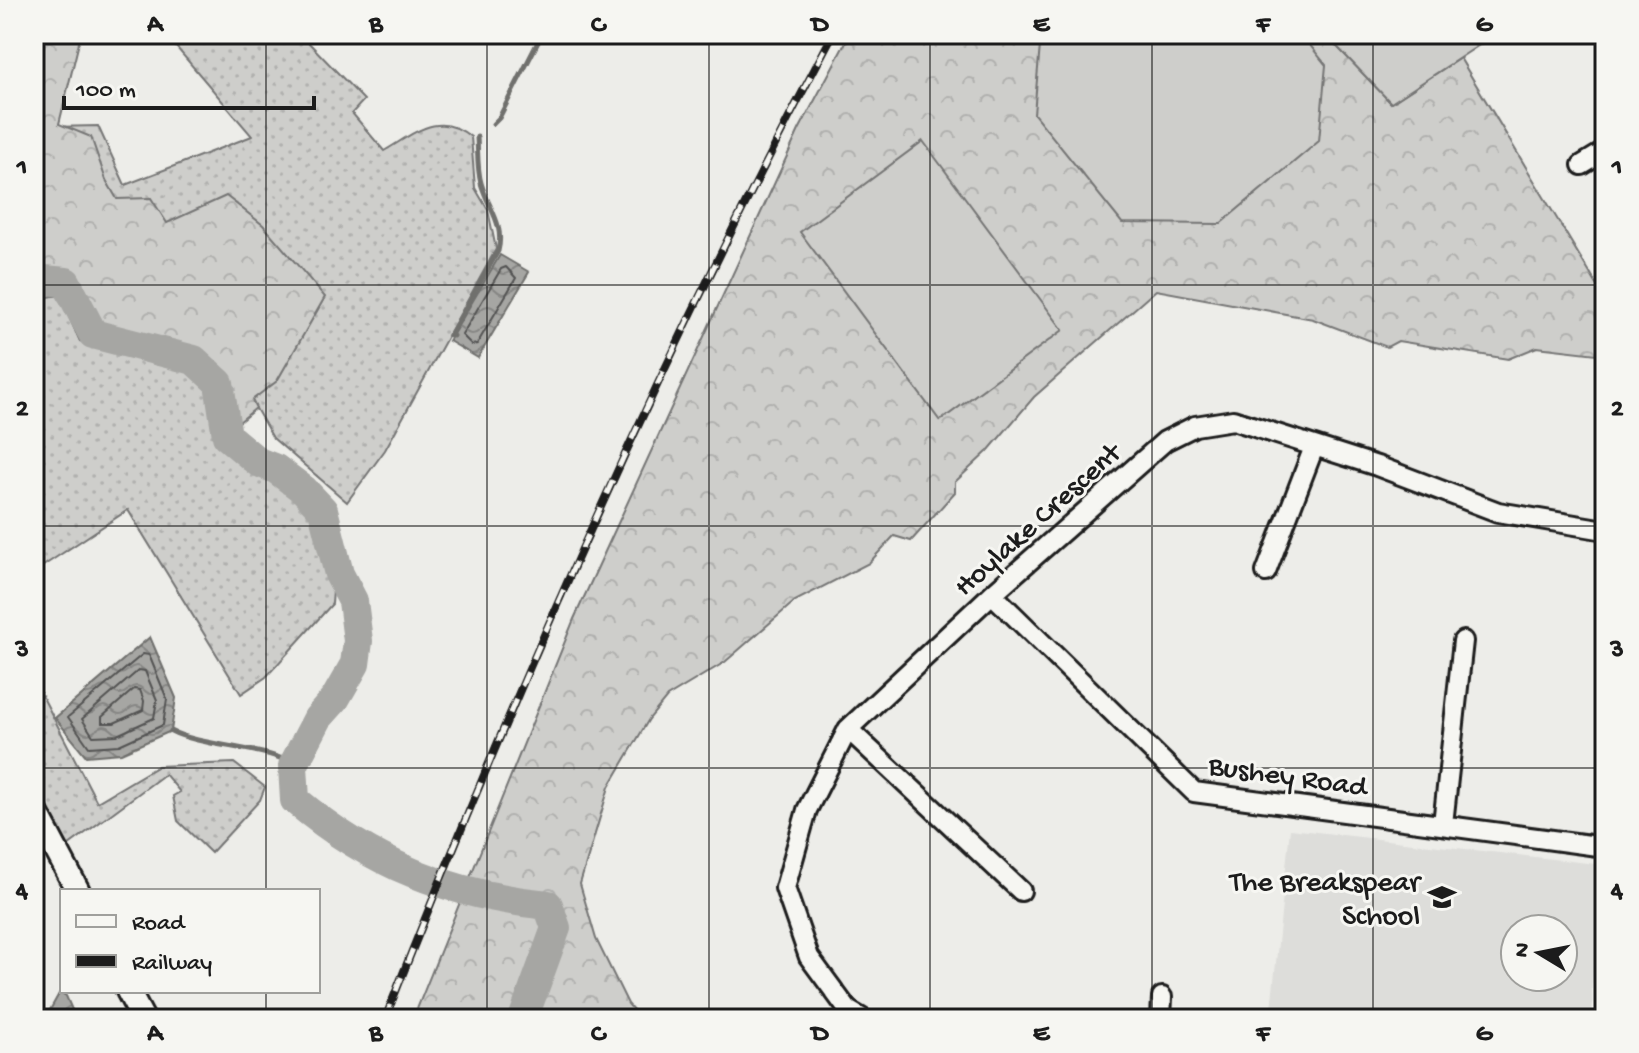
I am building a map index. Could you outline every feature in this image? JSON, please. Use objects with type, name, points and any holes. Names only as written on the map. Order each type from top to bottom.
[{"type":"street","points":[[1582,165],[1605,151]]},
{"type":"street","name":"Hoylake Crescent","points":[[863,1019],[848,1010],[809,957],[785,888],[807,810],[848,729],[992,594],[1165,441],[1195,426],[1233,420],[1498,512],[1605,530]]},
{"type":"street","points":[[1266,572],[1314,447]]},
{"type":"street","name":"Bushey Road","points":[[992,594],[1194,792],[1605,847]]},
{"type":"street","points":[[1443,824],[1463,641]]},
{"type":"street","points":[[848,729],[1021,891]]},
{"type":"street","points":[[34,808],[77,889]]},
{"type":"street","points":[[129,993],[143,1019]]},
{"type":"street","points":[[1161,1019],[1162,997]]},
{"type":"shaded area","name":"The Breakspear School","points":[[1290,829],[1605,865],[1592,986],[1593,1019],[1270,1019]]},
{"type":"green space","points":[[53,34],[81,34],[59,124],[91,137],[106,180],[117,199],[151,198],[167,223],[226,196],[263,225],[325,297],[277,381],[252,400],[256,408],[221,437],[221,412],[214,386],[164,355],[80,341],[59,295],[34,299],[34,45]]},
{"type":"green space","points":[[165,34],[276,34],[308,42],[364,100],[352,113],[384,151],[427,127],[438,125],[459,129],[471,137],[475,188],[488,210],[496,249],[385,450],[347,502],[273,438],[251,400],[52,127],[98,126],[125,185],[252,136]]},
{"type":"green space","points":[[850,34],[1325,34],[1391,103],[1460,58],[1600,290],[1605,287],[1605,355],[1537,347],[1508,359],[1398,341],[1387,347],[1313,319],[1156,290],[1034,397],[988,451],[955,482],[955,492],[911,541],[894,536],[869,563],[795,601],[725,662],[667,697],[649,719],[609,787],[580,884],[596,939],[628,1004],[641,1019],[413,1019],[574,619],[799,130]]},
{"type":"green space","points":[[1041,34],[1301,34],[1326,65],[1319,141],[1220,224],[1122,223],[1034,114]]},
{"type":"green space","points":[[1325,34],[1496,34],[1391,103]]},
{"type":"green space","points":[[923,141],[1063,330],[940,421],[800,232]]},
{"type":"green space","points":[[59,295],[80,341],[164,355],[214,386],[221,412],[221,437],[232,453],[274,474],[318,513],[334,575],[332,604],[266,677],[241,694],[128,510],[34,572],[34,299]]},
{"type":"green space","points":[[34,680],[97,802],[158,766],[234,763],[265,787],[260,800],[211,853],[178,821],[173,796],[180,792],[165,774],[65,848],[34,795]]},
{"type":"water","points":[[500,255],[529,272],[478,358],[449,341]]},
{"type":"water","points":[[150,637],[176,698],[171,731],[121,753],[86,756],[55,718]]},
{"type":"water","points":[[60,992],[66,996],[76,1019],[45,1019]]},
{"type":"waterway","points":[[493,124],[499,118],[542,34]]},
{"type":"waterway","points":[[453,336],[450,335],[498,251],[500,241],[498,224],[480,178],[477,137]]},
{"type":"waterway","points":[[34,279],[66,282],[93,334],[194,360],[219,383],[227,436],[258,462],[276,469],[304,490],[323,510],[339,574],[353,601],[358,641],[355,664],[335,699],[318,718],[293,766],[295,800],[353,842],[413,873],[477,893],[548,905],[556,928],[523,1019]]},
{"type":"waterway","points":[[171,731],[200,741],[271,755],[293,766]]},
{"type":"railway","points":[[385,1019],[487,768],[595,520],[710,275],[833,34]]},
{"type":"place","name":"The Breakspear School","points":[[1442,897]]}]
